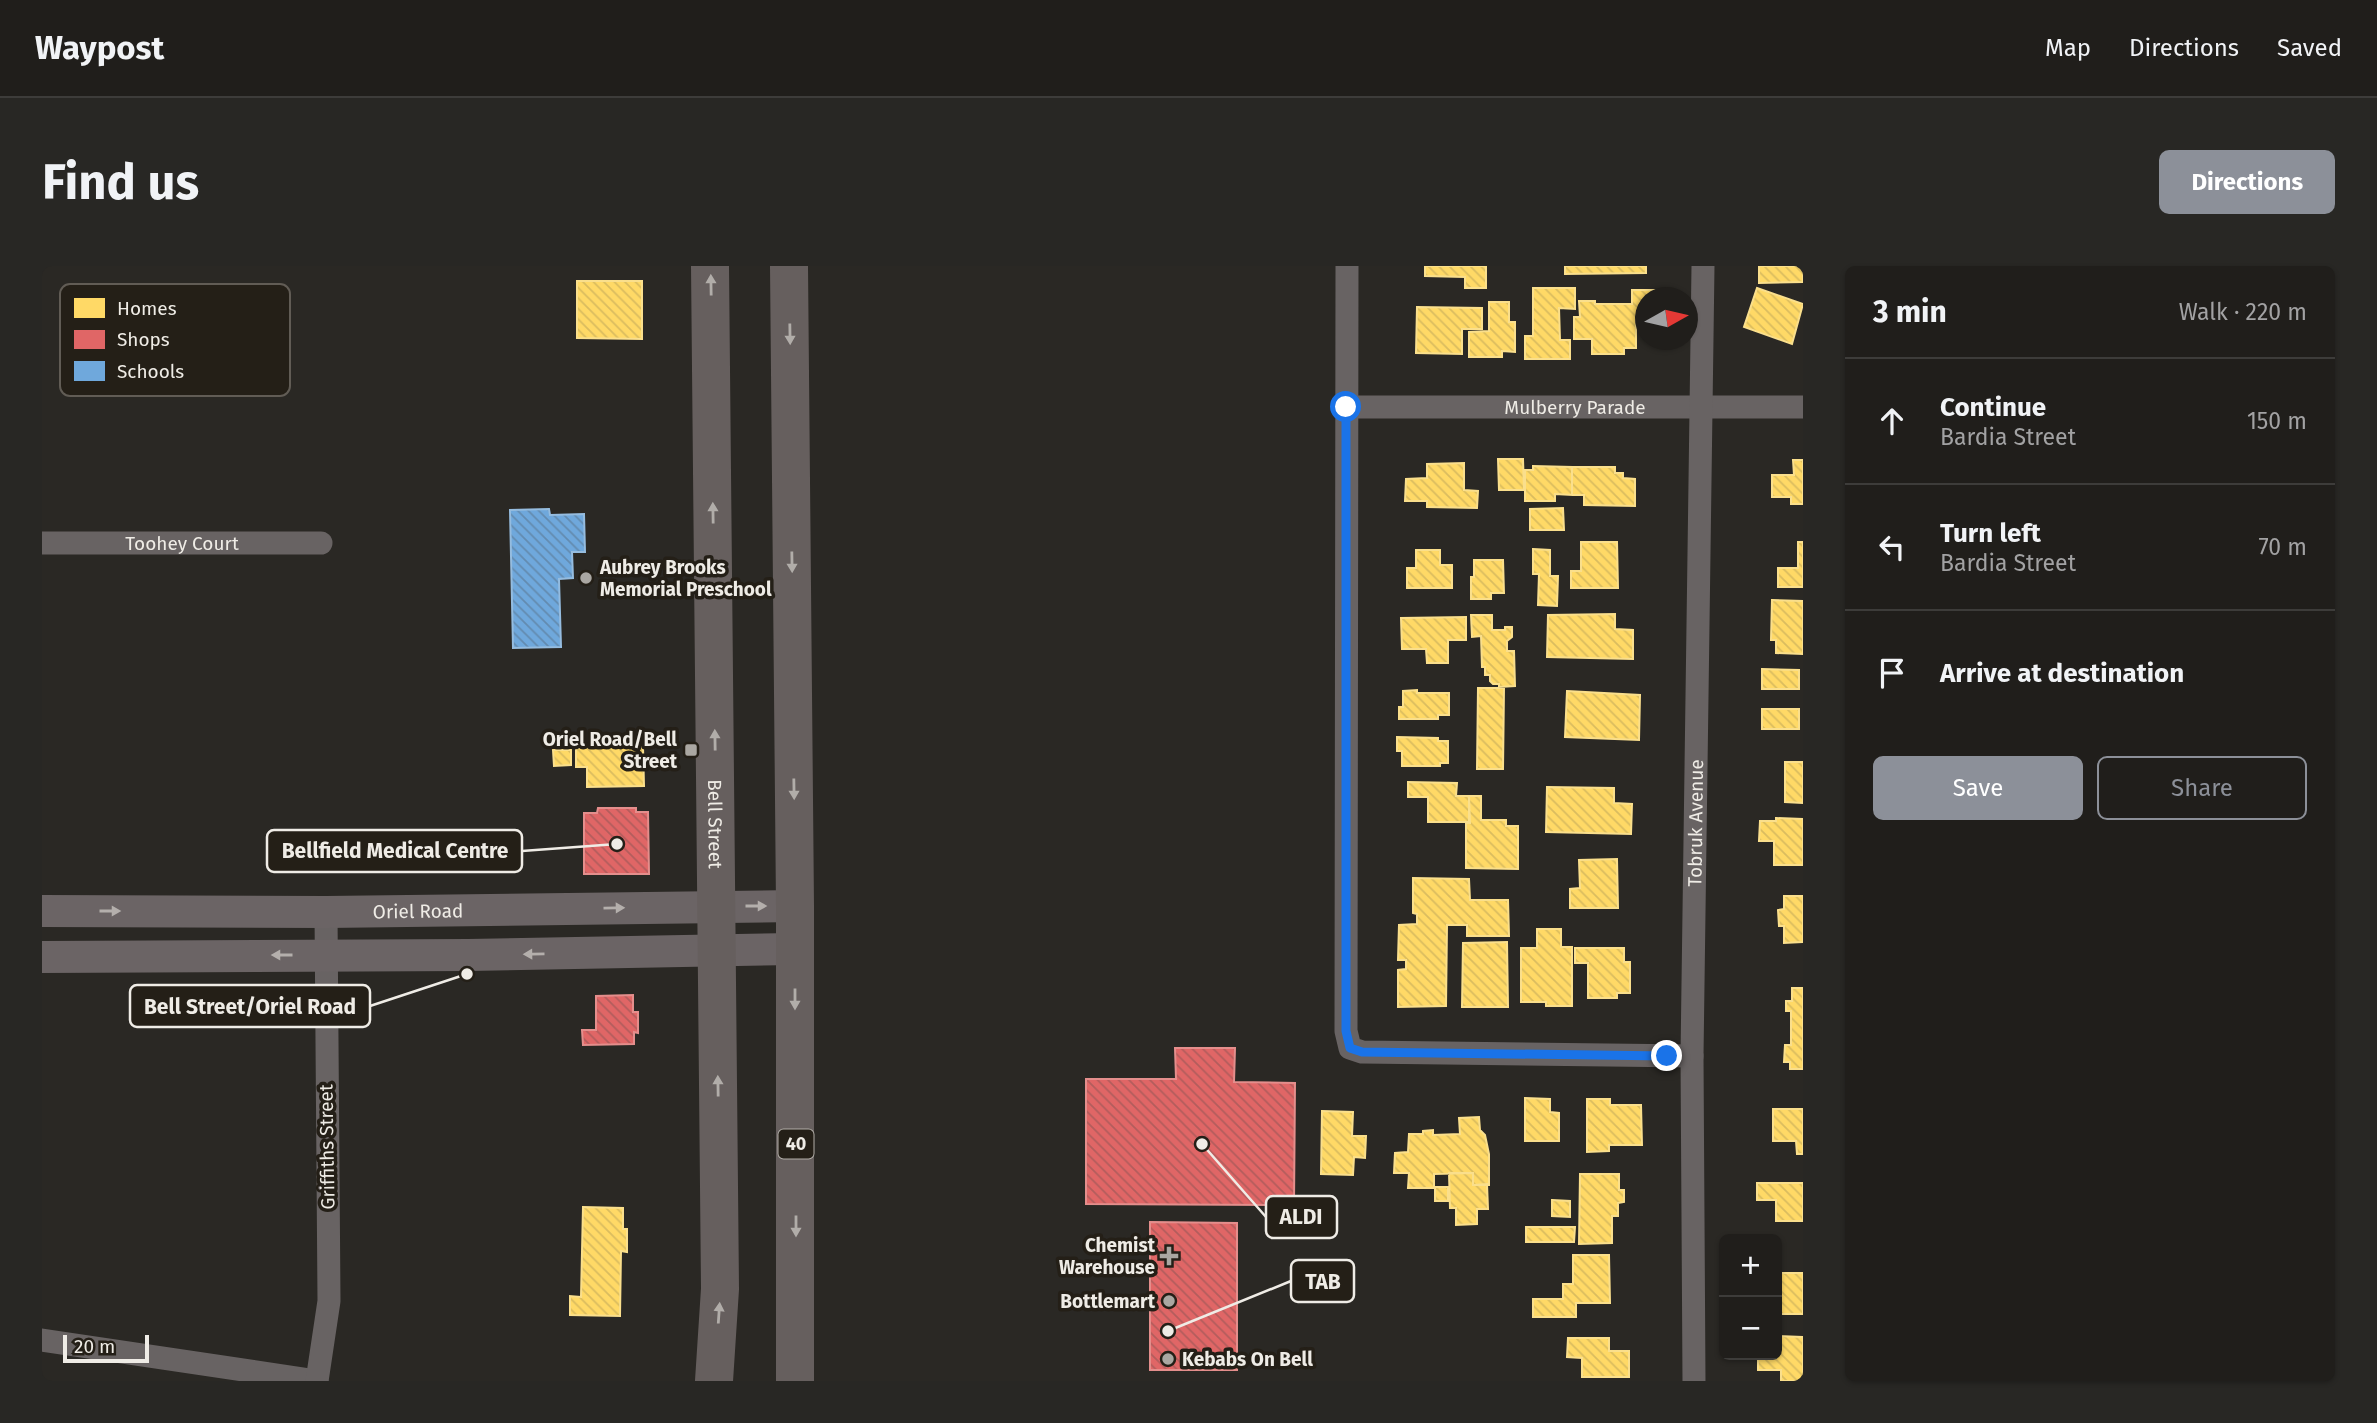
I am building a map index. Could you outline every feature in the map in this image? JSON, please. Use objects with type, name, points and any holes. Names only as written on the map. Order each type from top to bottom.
[{"type":"highway","name":"Bell Street","points":[[710,266],[720,1289],[714,1381]]},
{"type":"highway","name":"40","points":[[789,266],[795,906],[795,1381]]},
{"type":"main road","name":"Oriel Road","points":[[42,911],[326,912],[795,906]]},
{"type":"main road","points":[[42,957],[716,952],[794,949]]},
{"type":"street","points":[[1347,266],[1346,1031],[1350,1048],[1362,1052],[1692,1056]]},
{"type":"street","name":"Tobruk Avenue","points":[[1694,1381],[1692,1056],[1703,266]]},
{"type":"street","name":"Mulberry Parade","points":[[1346,407],[1803,407]]},
{"type":"street","name":"Toohey Court","points":[[42,543],[321,543]]},
{"type":"street","name":"Griffiths Street","points":[[317,1381],[329,1301],[326,912]]},
{"type":"street","points":[[42,1340],[317,1381]]},
{"type":"building: Homes","points":[[1425,266],[1486,266],[1486,288],[1465,288],[1465,277],[1425,276]]},
{"type":"building: Homes","points":[[1565,266],[1646,266],[1646,273],[1565,274]]},
{"type":"building: Homes","points":[[1759,266],[1803,266],[1803,282],[1759,283]]},
{"type":"building: Homes","points":[[577,281],[642,281],[642,339],[577,338]]},
{"type":"building: Homes","points":[[1533,288],[1575,288],[1575,309],[1559,308],[1560,340],[1570,340],[1570,359],[1525,359],[1525,336],[1533,336]]},
{"type":"building: Homes","points":[[1757,288],[1803,304],[1792,344],[1744,327]]},
{"type":"building: Homes","points":[[1632,290],[1635,290],[1635,348],[1624,348],[1624,354],[1592,354],[1592,339],[1574,339],[1574,317],[1580,317],[1579,301],[1632,304]]},
{"type":"building: Homes","points":[[1489,302],[1509,302],[1509,322],[1515,322],[1515,352],[1502,351],[1502,357],[1469,357],[1469,332],[1489,331]]},
{"type":"building: Homes","points":[[1417,307],[1482,308],[1482,329],[1462,329],[1462,354],[1416,353]]},
{"type":"building: Homes","points":[[1498,459],[1523,459],[1524,490],[1499,490]]},
{"type":"building: Homes","points":[[1793,460],[1803,460],[1803,504],[1791,504],[1791,497],[1772,497],[1772,475],[1794,475]]},
{"type":"building: Homes","points":[[1464,463],[1464,490],[1478,491],[1477,508],[1427,507],[1427,501],[1405,501],[1406,479],[1427,478],[1427,464]]},
{"type":"building: Homes","points":[[1533,466],[1572,467],[1572,495],[1555,494],[1555,501],[1525,501],[1525,470],[1533,470]]},
{"type":"building: Homes","points":[[1572,467],[1615,467],[1615,473],[1623,473],[1623,478],[1635,479],[1635,506],[1584,505],[1584,495],[1572,495]]},
{"type":"building: Homes","points":[[1563,508],[1564,530],[1530,530],[1530,509]]},
{"type":"building: Homes","points":[[1581,542],[1617,542],[1618,588],[1571,588],[1571,571],[1581,571]]},
{"type":"building: Homes","points":[[1798,542],[1803,542],[1803,587],[1778,587],[1778,568],[1798,568]]},
{"type":"building: Homes","points":[[1533,549],[1550,550],[1550,576],[1558,576],[1557,606],[1538,605],[1539,574],[1533,574]]},
{"type":"building: Homes","points":[[1416,550],[1440,550],[1440,565],[1452,565],[1452,588],[1407,588],[1407,568],[1416,568]]},
{"type":"building: Homes","points":[[1474,560],[1503,560],[1504,593],[1491,593],[1491,599],[1471,599]]},
{"type":"building: Homes","points":[[1772,600],[1803,601],[1803,654],[1776,653],[1776,640],[1771,640]]},
{"type":"building: Homes","points":[[1615,614],[1615,629],[1633,630],[1633,659],[1547,657],[1548,615]]},
{"type":"building: Homes","points":[[1471,615],[1492,615],[1492,630],[1512,627],[1507,651],[1514,651],[1515,686],[1499,687],[1499,684],[1490,681],[1490,675],[1485,675],[1485,667],[1482,667],[1481,636],[1472,637]]},
{"type":"building: Homes","points":[[1466,617],[1466,640],[1448,640],[1448,663],[1427,663],[1426,649],[1402,649],[1401,618]]},
{"type":"building: Homes","points":[[1762,669],[1799,670],[1799,689],[1762,689]]},
{"type":"building: Homes","points":[[1478,688],[1504,688],[1503,769],[1477,769]]},
{"type":"building: Homes","points":[[1417,690],[1417,693],[1449,693],[1449,715],[1438,715],[1438,719],[1399,719],[1399,707],[1403,707],[1403,691]]},
{"type":"building: Homes","points":[[1567,691],[1640,695],[1639,740],[1565,737]]},
{"type":"building: Homes","points":[[1762,709],[1799,709],[1799,729],[1762,729]]},
{"type":"building: Homes","points":[[1397,737],[1438,738],[1438,741],[1448,741],[1448,763],[1440,763],[1440,766],[1402,766],[1402,751],[1397,751]]},
{"type":"building: Homes","points":[[643,747],[644,786],[587,787],[587,767],[576,767],[576,748]]},
{"type":"building: Homes","points":[[553,750],[571,750],[571,765],[554,766]]},
{"type":"building: Homes","points":[[1785,762],[1803,762],[1803,803],[1785,802]]},
{"type":"building: Homes","points":[[1408,782],[1457,783],[1456,796],[1469,796],[1469,822],[1428,822],[1428,797],[1408,797]]},
{"type":"building: Homes","points":[[1547,787],[1614,788],[1614,803],[1632,804],[1631,834],[1546,832]]},
{"type":"building: Homes","points":[[1469,796],[1481,796],[1481,820],[1506,820],[1506,826],[1518,826],[1518,869],[1466,868],[1466,823],[1470,823]]},
{"type":"building: Homes","points":[[1776,818],[1803,819],[1803,865],[1774,865],[1774,841],[1759,841],[1760,821],[1776,821]]},
{"type":"building: Homes","points":[[1617,859],[1618,908],[1570,908],[1570,889],[1580,888],[1579,860]]},
{"type":"building: Homes","points":[[1413,878],[1469,879],[1470,900],[1508,900],[1509,936],[1467,936],[1467,925],[1447,925],[1446,1006],[1398,1007],[1398,970],[1406,969],[1406,960],[1398,960],[1399,925],[1417,924],[1417,914],[1413,913]]},
{"type":"building: Homes","points":[[1784,896],[1803,896],[1803,942],[1784,943],[1784,926],[1779,926],[1778,910],[1784,909]]},
{"type":"building: Homes","points":[[1537,929],[1561,929],[1561,947],[1572,947],[1572,1006],[1521,1002],[1521,948],[1537,948]]},
{"type":"building: Homes","points":[[1507,942],[1508,1007],[1462,1007],[1463,943]]},
{"type":"building: Homes","points":[[1575,948],[1624,948],[1624,962],[1630,962],[1630,993],[1617,993],[1617,998],[1588,998],[1588,963],[1575,963]]},
{"type":"building: Homes","points":[[1792,988],[1803,988],[1803,1069],[1790,1069],[1790,1062],[1784,1062],[1785,1045],[1791,1045],[1791,1011],[1786,1011],[1786,1001],[1792,1001]]},
{"type":"building: Homes","points":[[1525,1098],[1550,1099],[1550,1112],[1559,1113],[1559,1141],[1525,1141]]},
{"type":"building: Homes","points":[[1587,1099],[1610,1099],[1610,1105],[1641,1105],[1642,1145],[1609,1145],[1609,1151],[1587,1152]]},
{"type":"building: Homes","points":[[1773,1109],[1803,1109],[1803,1154],[1797,1154],[1796,1141],[1773,1141]]},
{"type":"building: Homes","points":[[1322,1111],[1353,1112],[1352,1136],[1366,1136],[1365,1158],[1354,1157],[1353,1175],[1321,1174]]},
{"type":"building: Homes","points":[[1479,1117],[1480,1130],[1485,1135],[1489,1154],[1489,1185],[1473,1185],[1473,1173],[1434,1174],[1434,1188],[1408,1188],[1409,1173],[1394,1173],[1395,1153],[1408,1152],[1409,1134],[1423,1134],[1423,1131],[1433,1130],[1433,1135],[1460,1134],[1459,1118]]},
{"type":"building: Homes","points":[[1449,1173],[1473,1173],[1473,1185],[1487,1184],[1488,1209],[1477,1209],[1477,1224],[1456,1225],[1456,1208],[1450,1208]]},
{"type":"building: Homes","points":[[1580,1174],[1619,1174],[1619,1190],[1624,1190],[1624,1202],[1618,1203],[1618,1216],[1612,1216],[1612,1243],[1579,1244]]},
{"type":"building: Homes","points":[[1757,1183],[1803,1183],[1803,1221],[1776,1221],[1776,1200],[1757,1200]]},
{"type":"building: Homes","points":[[1435,1187],[1448,1187],[1448,1201],[1435,1201]]},
{"type":"building: Homes","points":[[1552,1200],[1570,1201],[1570,1217],[1552,1216]]},
{"type":"building: Homes","points":[[583,1207],[623,1208],[627,1252],[621,1251],[620,1316],[570,1315],[570,1296],[581,1297]]},
{"type":"building: Homes","points":[[1526,1227],[1575,1227],[1574,1242],[1526,1242]]},
{"type":"building: Homes","points":[[1573,1255],[1609,1255],[1610,1303],[1576,1303],[1576,1317],[1533,1317],[1533,1299],[1563,1299],[1563,1284],[1573,1284]]},
{"type":"building: Homes","points":[[1782,1273],[1803,1273],[1803,1314],[1782,1314]]},
{"type":"building: Homes","points":[[1782,1336],[1803,1337],[1803,1381],[1781,1381],[1781,1370],[1758,1370],[1758,1360],[1782,1360]]},
{"type":"building: Homes","points":[[1568,1338],[1609,1338],[1609,1351],[1629,1351],[1629,1377],[1582,1377],[1582,1358],[1567,1357]]},
{"type":"building: Shops","points":[[598,808],[636,808],[636,812],[648,812],[649,874],[584,874],[584,813],[597,813]]},
{"type":"building: Shops","points":[[633,995],[633,1012],[638,1012],[638,1033],[634,1032],[634,1044],[583,1045],[582,1030],[596,1030],[596,996]]},
{"type":"building: Shops","points":[[1175,1048],[1235,1048],[1234,1082],[1295,1083],[1294,1205],[1086,1204],[1086,1079],[1176,1079]]},
{"type":"building: Shops","points":[[1150,1222],[1237,1223],[1237,1370],[1150,1370]]},
{"type":"building: Schools","points":[[549,509],[550,515],[584,514],[585,552],[572,552],[573,578],[559,579],[561,647],[513,648],[510,510]]},
{"type":"place","name":"Aubrey Brooks Memorial Preschool","points":[[586,578]]},
{"type":"place","name":"Oriel Road/Bell Street","points":[[691,750]]},
{"type":"place","name":"Bellfield Medical Centre","points":[[617,844]]},
{"type":"place","name":"Bell Street/Oriel Road","points":[[467,974]]},
{"type":"place","name":"ALDI","points":[[1202,1144]]},
{"type":"place","name":"Chemist Warehouse","points":[[1169,1256]]},
{"type":"place","name":"Bottlemart","points":[[1169,1301]]},
{"type":"place","name":"TAB","points":[[1168,1331]]},
{"type":"place","name":"Kebabs On Bell","points":[[1168,1359]]},
{"type":"route","points":[[1346,407],[1346,1031],[1350,1048],[1362,1052],[1667,1056]]}]
